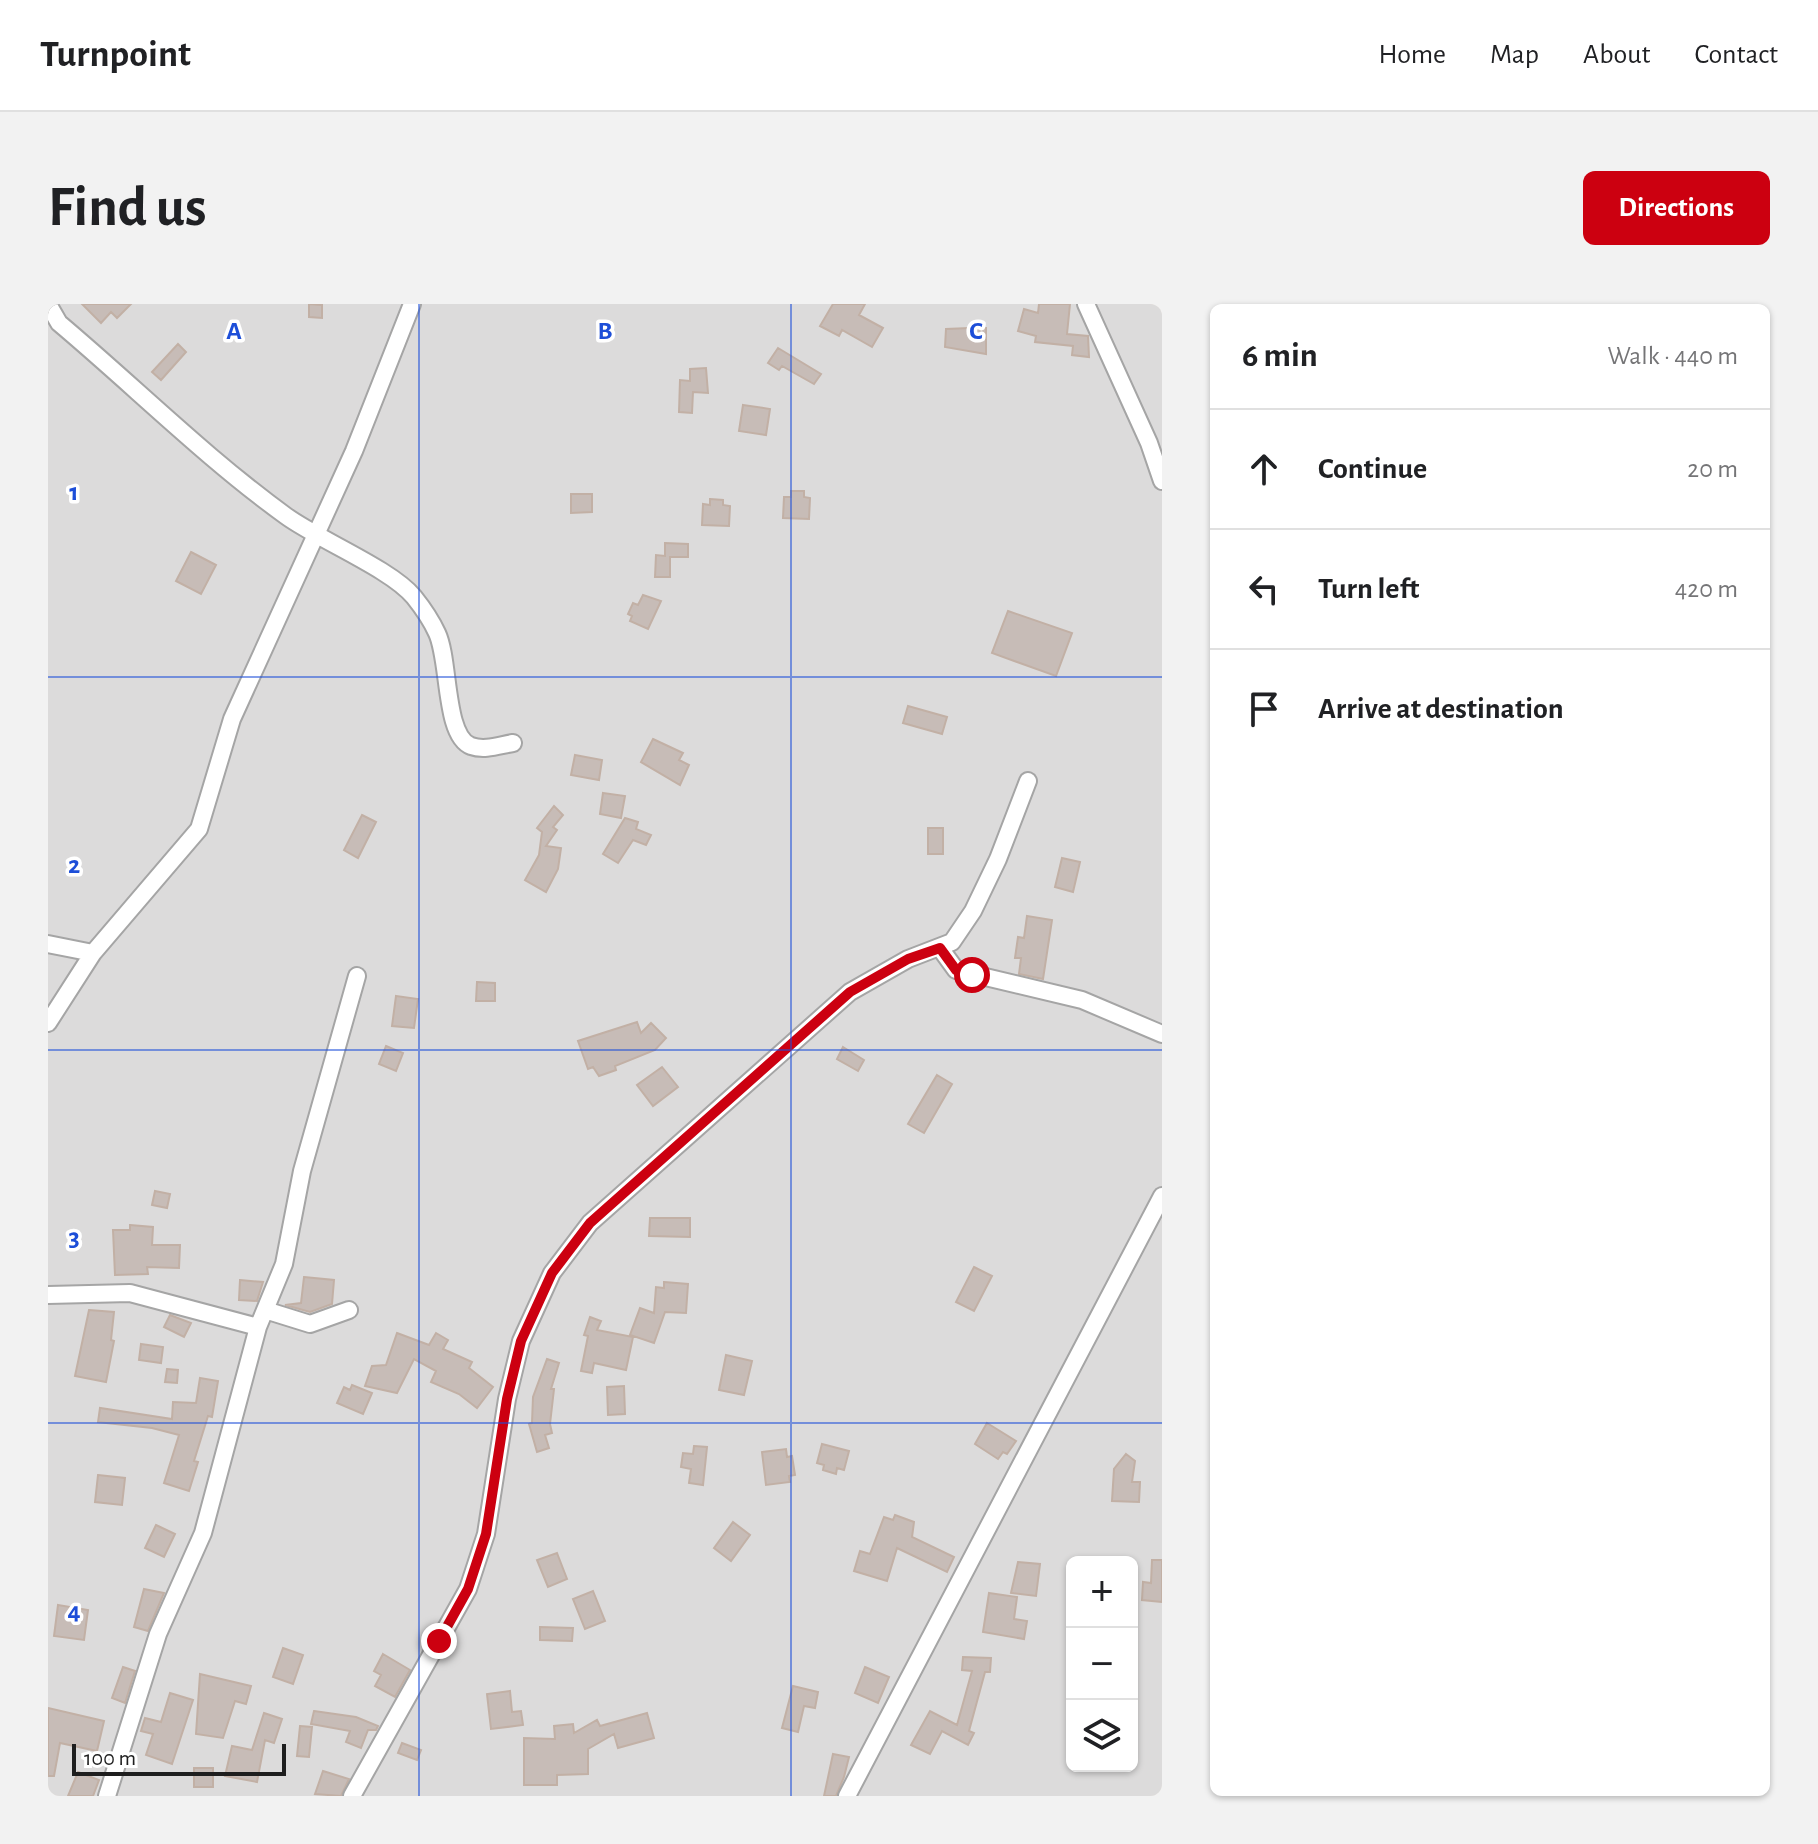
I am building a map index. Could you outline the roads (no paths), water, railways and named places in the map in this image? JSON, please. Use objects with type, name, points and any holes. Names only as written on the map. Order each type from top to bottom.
[{"type":"street","points":[[48,304],[59,323],[231,473],[315,535],[413,595],[438,634],[448,673],[452,720],[458,733],[470,746],[487,748],[513,743]]},
{"type":"street","points":[[50,1017],[93,953],[199,829],[232,719],[354,451],[412,304]]},
{"type":"street","points":[[1086,304],[1149,443],[1162,481]]},
{"type":"street","points":[[352,1796],[468,1589],[486,1534],[507,1399],[521,1341],[552,1273],[590,1223],[850,992],[908,959],[952,942],[973,911],[998,859],[1028,781]]},
{"type":"street","points":[[48,944],[93,953]]},
{"type":"street","points":[[940,948],[956,970],[1082,1000],[1162,1034]]},
{"type":"street","points":[[107,1796],[158,1634],[203,1533],[258,1327],[284,1264],[302,1171],[357,976]]},
{"type":"street","points":[[847,1796],[1162,1196]]},
{"type":"street","points":[[48,1295],[130,1293],[258,1327]]},
{"type":"street","points":[[265,1310],[310,1324],[349,1310]]}]
